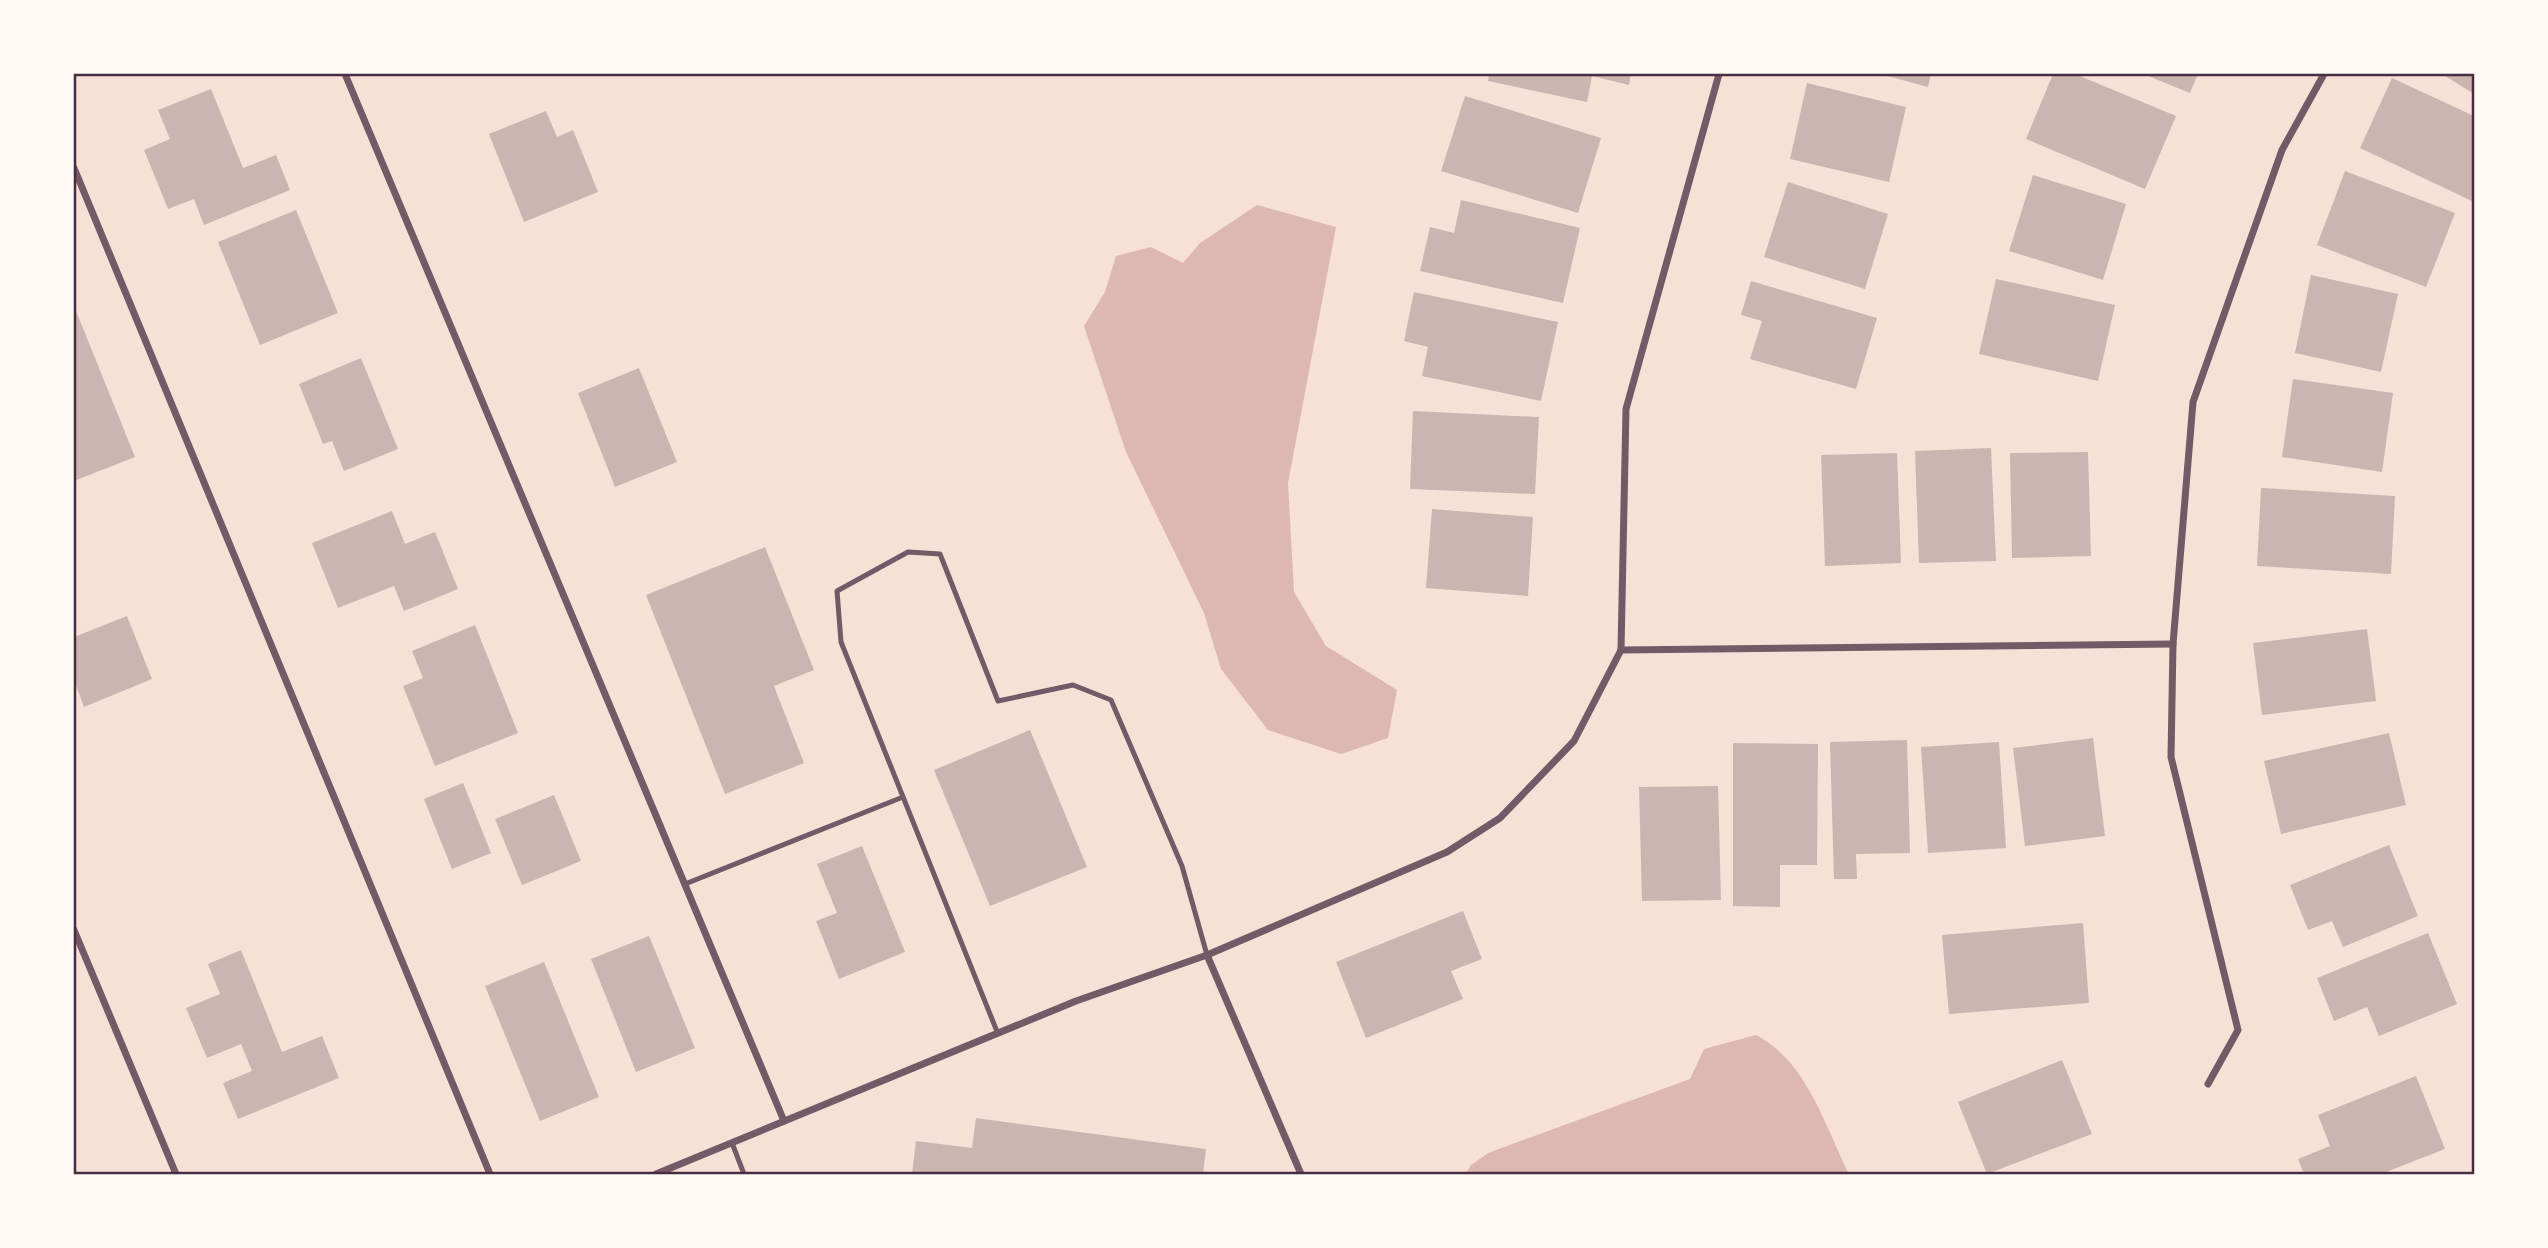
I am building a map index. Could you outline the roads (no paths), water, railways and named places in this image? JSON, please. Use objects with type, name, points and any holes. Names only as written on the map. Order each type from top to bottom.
[{"type":"street","points":[[345,74],[784,1121]]},
{"type":"street","points":[[656,1174],[1076,1001],[1207,956],[1447,852],[1500,818],[1574,741],[1621,650],[1626,409],[1719,74]]},
{"type":"street","points":[[2208,1084],[2238,1030],[2171,757],[2173,644],[2193,402],[2282,150],[2324,74]]},
{"type":"street","points":[[74,168],[489,1174]]},
{"type":"street","points":[[1621,650],[2173,644]]},
{"type":"street","points":[[74,930],[176,1174]]},
{"type":"street","points":[[1207,956],[1301,1174]]},
{"type":"lane","points":[[998,1034],[841,642],[837,591],[908,552],[940,554],[998,701],[1073,685],[1111,699],[1181,866],[1207,956]]},
{"type":"lane","points":[[685,884],[903,797]]},
{"type":"lane","points":[[732,1143],[744,1174]]}]
